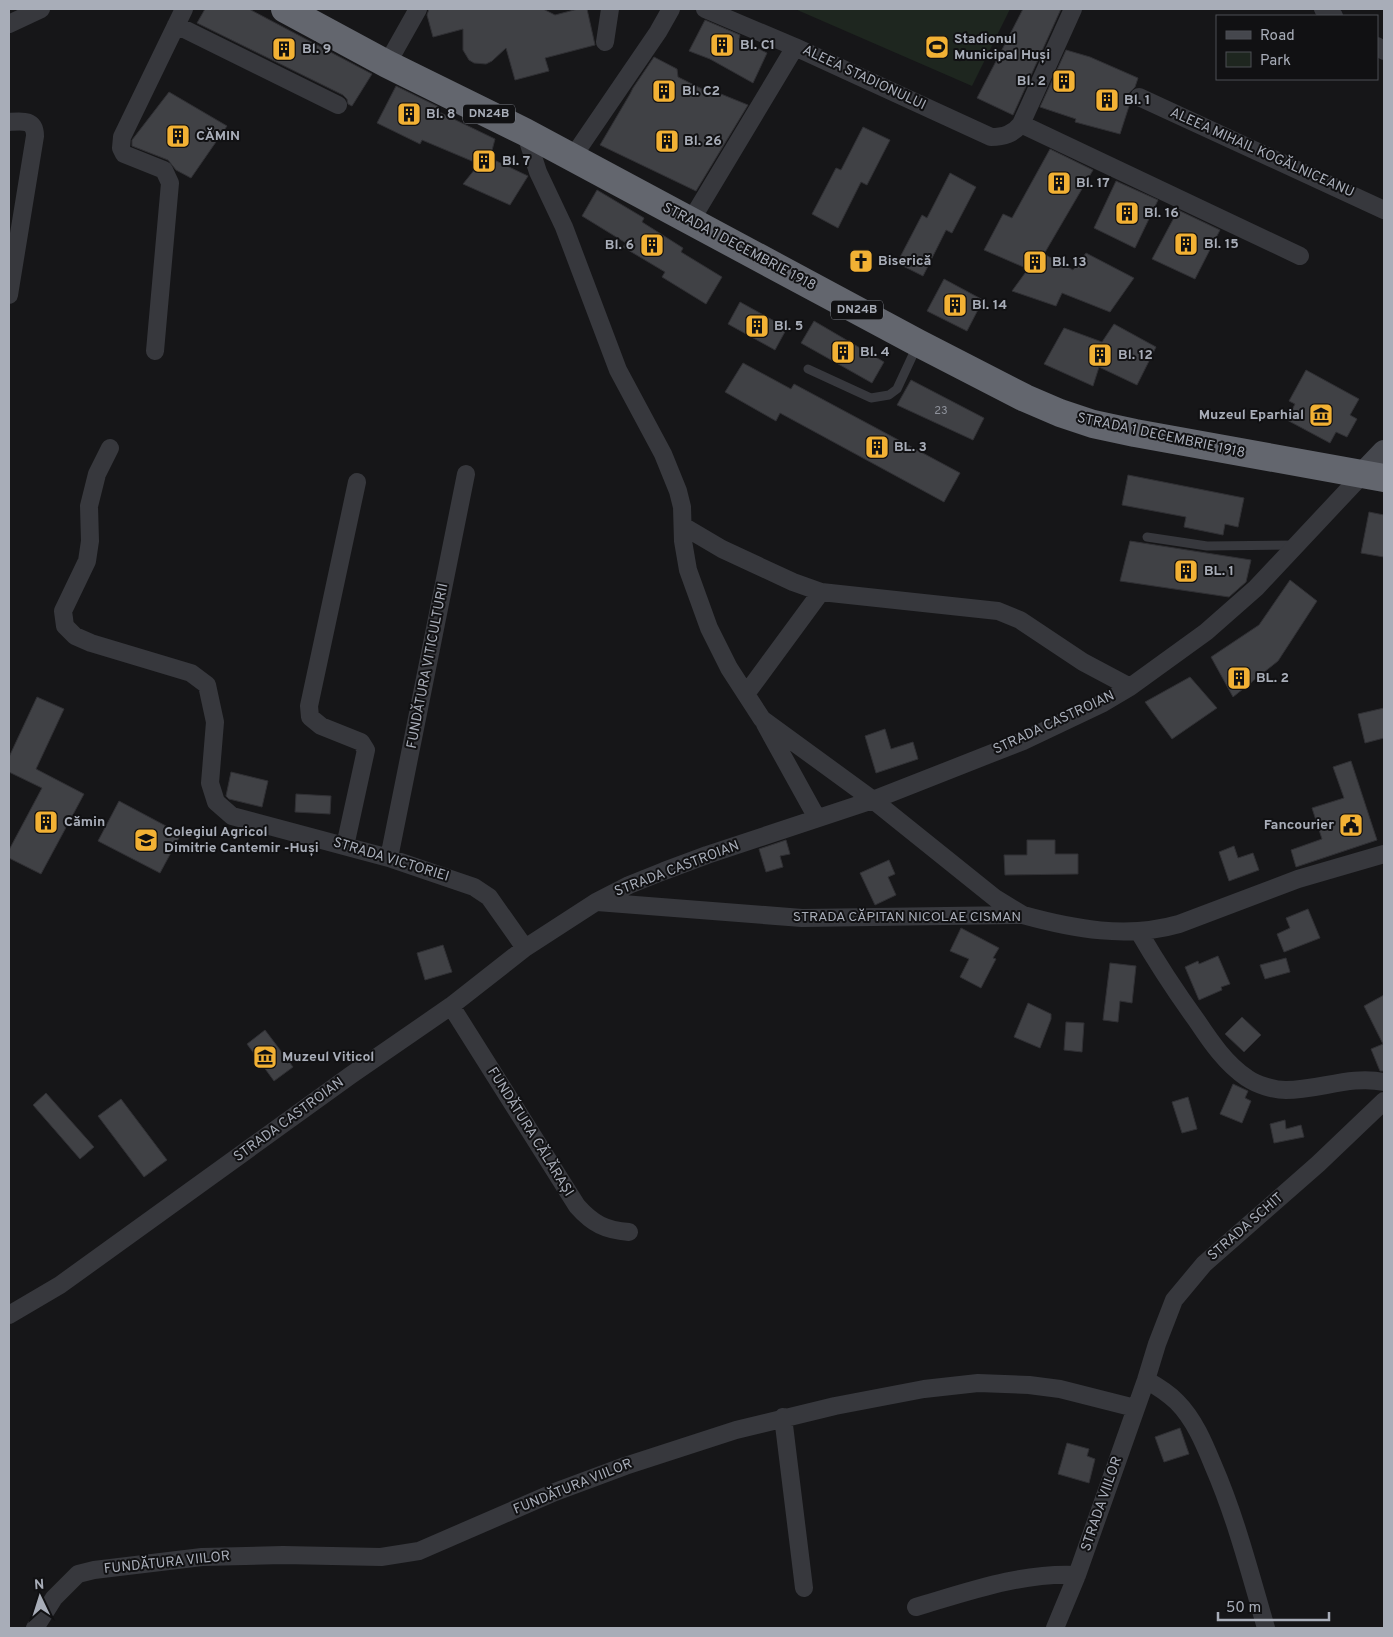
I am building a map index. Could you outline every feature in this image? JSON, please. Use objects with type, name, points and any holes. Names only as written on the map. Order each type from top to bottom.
[{"type":"highway","name":"STRADA 1 DECEMBRIE 1918","points":[[285,9],[388,64],[525,132],[918,343],[1060,414],[1093,424],[1374,476]]},
{"type":"main road","points":[[1374,476],[1384,452]]},
{"type":"street","points":[[9,24],[41,9]]},
{"type":"street","points":[[155,351],[170,182],[164,170],[124,154],[121,148],[122,137],[184,9]]},
{"type":"street","points":[[388,64],[418,9]]},
{"type":"street","points":[[605,42],[610,9]]},
{"type":"street","points":[[572,158],[658,32],[671,9]]},
{"type":"street","name":"ALEEA STADIONULUI","points":[[705,9],[795,47],[991,137],[1006,136],[1021,124]]},
{"type":"street","points":[[1073,9],[1021,124],[1300,256]]},
{"type":"street","points":[[176,25],[338,105]]},
{"type":"street","points":[[690,222],[795,47]]},
{"type":"street","name":"ALEEA MIHAIL KOGĂLNICEANU","points":[[1138,97],[1384,210]]},
{"type":"street","points":[[9,122],[27,121],[33,125],[35,136],[9,295]]},
{"type":"street","points":[[525,132],[538,172],[564,227],[618,370],[671,472],[680,499],[688,570],[709,628],[728,668],[762,719],[817,818]]},
{"type":"street","name":"STRADA VICTORIEI","points":[[110,448],[97,474],[89,506],[90,541],[86,561],[63,611],[65,626],[75,636],[91,643],[191,674],[206,685],[216,722],[210,783],[216,802],[232,816],[389,858],[474,886],[489,897],[525,948]]},
{"type":"street","name":"FUNDĂTURA VITICULTURII","points":[[389,858],[466,474]]},
{"type":"street","name":"STRADA CASTROIAN","points":[[9,1315],[60,1285],[351,1075],[451,1006],[525,948],[596,902],[629,885],[707,855],[873,800],[1023,741],[1103,703],[1206,632],[1256,588],[1297,545],[1374,476]]},
{"type":"street","points":[[345,846],[366,750],[361,742],[321,726],[310,718],[309,706],[357,482]]},
{"type":"street","points":[[683,526],[722,549],[793,582],[821,592],[998,611],[1020,620],[1083,662],[1130,686]]},
{"type":"street","points":[[746,694],[821,592]]},
{"type":"street","points":[[762,719],[873,800],[995,898],[1023,915]]},
{"type":"street","name":"STRADA CĂPITAN NICOLAE CISMAN","points":[[596,902],[802,918],[1023,915],[1044,921],[1099,931],[1139,932],[1160,930],[1179,924],[1298,878],[1384,854]]},
{"type":"street","points":[[1139,932],[1167,978],[1216,1048],[1248,1079],[1264,1086],[1284,1090],[1304,1089],[1344,1081],[1384,1082]]},
{"type":"street","name":"FUNDĂTURA CĂLĂRAȘI","points":[[451,1006],[577,1206],[587,1217],[599,1225],[613,1231],[629,1232]]},
{"type":"street","name":"STRADA SCHIT","points":[[1146,1380],[1174,1300],[1190,1280],[1204,1264],[1243,1228],[1318,1164],[1384,1101]]},
{"type":"street","points":[[1146,1380],[1178,1403],[1189,1417],[1205,1445],[1242,1542],[1266,1628]]},
{"type":"street","name":"STRADA VIILOR","points":[[1055,1628],[1077,1575],[1146,1380]]},
{"type":"street","name":"FUNDĂTURA VIILOR","points":[[35,1628],[54,1598],[78,1574],[94,1570],[202,1557],[284,1555],[381,1557],[420,1551],[555,1492],[625,1466],[736,1430],[783,1417],[835,1406],[924,1389],[978,1383],[1060,1388],[1135,1408]]},
{"type":"street","points":[[783,1417],[804,1588]]},
{"type":"street","points":[[916,1607],[1027,1578],[1063,1574],[1077,1575]]},
{"type":"lane","points":[[808,369],[871,398],[889,395],[897,389],[918,343]]},
{"type":"lane","points":[[1147,537],[1207,546],[1297,545]]},
{"type":"green space","name":"Stadionul Municipal Huși","points":[[795,9],[1010,9],[972,86]]},
{"type":"building","name":"Bl. 9","points":[[205,9],[249,9],[372,74],[352,106],[348,104],[347,99],[343,95],[197,23]]},
{"type":"building","points":[[429,9],[543,9],[555,15],[578,9],[587,9],[595,45],[545,58],[549,71],[515,80],[506,48],[486,64],[474,63],[469,60],[463,50],[463,29],[433,37],[427,15]]},
{"type":"building","points":[[1023,9],[1061,9],[1013,115],[977,98]]},
{"type":"building","name":"Bl. C1","points":[[705,20],[740,35],[739,39],[767,53],[753,83],[710,59],[689,51]]},
{"type":"building","points":[[1066,50],[1090,57],[1138,78],[1135,87],[1129,93],[1130,103],[1120,134],[1075,122],[1076,119],[1040,107]]},
{"type":"building","name":"Bl. 26","points":[[654,57],[677,69],[678,77],[714,95],[716,92],[748,105],[696,191],[600,145],[633,88]]},
{"type":"building","points":[[396,86],[439,107],[437,111],[495,139],[490,158],[528,176],[510,205],[463,184],[479,164],[422,140],[420,144],[377,123]]},
{"type":"building","name":"CĂMIN","points":[[169,92],[227,126],[191,178],[176,170],[168,160],[132,146],[132,140]]},
{"type":"building","points":[[863,127],[890,140],[867,185],[861,182],[838,228],[812,214],[836,168],[841,170]]},
{"type":"building","name":"Bl. 13","points":[[1050,149],[1093,170],[1044,254],[1073,270],[1086,253],[1134,278],[1110,312],[1062,293],[1056,306],[1012,291],[1028,269],[984,250],[1003,214],[1012,218]]},
{"type":"building","points":[[950,173],[976,187],[952,233],[946,230],[923,276],[897,263],[922,215],[927,218]]},
{"type":"building","name":"Bl. 16","points":[[1116,181],[1158,200],[1135,248],[1094,228]]},
{"type":"building","name":"Bl. 6","points":[[597,190],[644,218],[642,222],[683,248],[681,252],[722,277],[706,304],[662,277],[665,272],[623,247],[626,243],[582,216]]},
{"type":"building","name":"Bl. 15","points":[[1178,210],[1220,230],[1195,279],[1152,259]]},
{"type":"building","name":"Bl. 14","points":[[944,279],[983,300],[967,331],[927,311]]},
{"type":"building","name":"Bl. 5","points":[[740,302],[787,328],[775,350],[728,324]]},
{"type":"building","name":"Bl. 4","points":[[814,321],[884,362],[872,383],[801,343]]},
{"type":"building","name":"Bl. 12","points":[[1114,324],[1156,347],[1137,385],[1099,367],[1093,386],[1044,364],[1064,328],[1102,342]]},
{"type":"building","name":"BL. 3","points":[[743,363],[791,389],[794,384],[960,473],[944,502],[780,413],[776,421],[725,392]]},
{"type":"building","points":[[1306,370],[1359,399],[1350,415],[1357,419],[1347,437],[1336,432],[1330,443],[1287,420],[1295,404],[1289,401]]},
{"type":"building","points":[[911,380],[984,418],[973,440],[897,405]]},
{"type":"building","points":[[1128,475],[1244,498],[1238,527],[1225,524],[1223,535],[1184,527],[1186,517],[1122,505]]},
{"type":"building","points":[[1369,512],[1384,515],[1384,557],[1361,553]]},
{"type":"building","name":"BL. 1","points":[[1130,541],[1251,560],[1246,582],[1229,597],[1120,581]]},
{"type":"building","points":[[1290,580],[1317,601],[1278,661],[1233,697],[1211,657],[1259,625]]},
{"type":"building","points":[[1190,677],[1217,708],[1172,739],[1145,702]]},
{"type":"building","points":[[37,697],[64,709],[36,769],[84,794],[41,874],[9,858],[9,850],[42,788],[9,772],[9,757]]},
{"type":"building","points":[[1384,708],[1384,738],[1365,743],[1358,714]]},
{"type":"building","points":[[885,729],[891,749],[913,742],[918,759],[876,773],[865,736]]},
{"type":"building","points":[[1351,761],[1377,840],[1296,867],[1291,850],[1322,839],[1312,808],[1344,798],[1333,767]]},
{"type":"building","points":[[231,772],[268,781],[262,807],[229,799],[226,796]]},
{"type":"building","points":[[296,794],[331,796],[330,814],[295,812]]},
{"type":"building","points":[[119,801],[181,834],[160,873],[98,841]]},
{"type":"building","points":[[786,840],[790,854],[780,856],[783,867],[766,872],[759,849]]},
{"type":"building","points":[[1027,840],[1055,840],[1055,854],[1078,854],[1078,874],[1005,875],[1004,855],[1027,855]]},
{"type":"building","points":[[1234,846],[1238,858],[1253,853],[1259,870],[1229,881],[1219,852]]},
{"type":"building","points":[[889,860],[895,874],[888,877],[896,895],[875,905],[860,873]]},
{"type":"building","points":[[1308,909],[1320,938],[1284,952],[1277,934],[1290,928],[1286,918]]},
{"type":"building","points":[[961,928],[999,948],[993,958],[996,959],[981,988],[960,977],[969,959],[950,951]]},
{"type":"building","points":[[443,945],[452,972],[425,980],[417,953]]},
{"type":"building","points":[[1218,956],[1230,984],[1221,987],[1222,990],[1199,1000],[1185,967],[1198,961],[1199,964]]},
{"type":"building","points":[[1286,958],[1290,972],[1265,979],[1260,965]]},
{"type":"building","points":[[1110,963],[1136,966],[1132,1003],[1120,1001],[1118,1022],[1103,1020]]},
{"type":"building","points":[[1384,995],[1384,1071],[1380,1071],[1371,1049],[1383,1044],[1364,1006]]},
{"type":"building","points":[[1028,1003],[1051,1014],[1051,1019],[1040,1048],[1014,1037]]},
{"type":"building","points":[[1242,1017],[1261,1035],[1244,1052],[1225,1034]]},
{"type":"building","points":[[1066,1022],[1084,1023],[1082,1052],[1064,1050]]},
{"type":"building","points":[[265,1030],[293,1067],[274,1081],[247,1044]]},
{"type":"building","points":[[1233,1084],[1248,1091],[1245,1098],[1251,1101],[1242,1123],[1220,1114]]},
{"type":"building","points":[[46,1093],[94,1147],[80,1159],[33,1105]]},
{"type":"building","points":[[1188,1097],[1197,1129],[1182,1133],[1172,1102]]},
{"type":"building","points":[[121,1099],[167,1160],[144,1177],[98,1116]]},
{"type":"building","points":[[1285,1120],[1286,1129],[1301,1125],[1304,1137],[1274,1143],[1270,1124]]},
{"type":"building","points":[[1180,1428],[1189,1454],[1164,1462],[1155,1437]]},
{"type":"building","points":[[1067,1443],[1089,1449],[1087,1456],[1095,1459],[1089,1483],[1058,1474]]},
{"type":"place","name":"Bl. C1","points":[[722,45]]},
{"type":"place","name":"Stadionul Municipal Huși","points":[[937,47]]},
{"type":"place","name":"Bl. 9","points":[[284,49]]},
{"type":"place","name":"Bl. 2","points":[[1064,81]]},
{"type":"place","name":"Bl. C2","points":[[664,91]]},
{"type":"place","name":"Bl. 1","points":[[1107,100]]},
{"type":"place","name":"Bl. 8","points":[[409,114]]},
{"type":"place","name":"CĂMIN","points":[[178,136]]},
{"type":"place","name":"Bl. 26","points":[[667,141]]},
{"type":"place","name":"Bl. 7","points":[[484,161]]},
{"type":"place","name":"Bl. 17","points":[[1059,183]]},
{"type":"place","name":"Bl. 16","points":[[1127,213]]},
{"type":"place","name":"Bl. 15","points":[[1186,244]]},
{"type":"place","name":"Bl. 6","points":[[652,245]]},
{"type":"place","name":"Biserică","points":[[861,261]]},
{"type":"place","name":"Bl. 13","points":[[1035,262]]},
{"type":"place","name":"Bl. 14","points":[[955,305]]},
{"type":"place","name":"Bl. 5","points":[[757,326]]},
{"type":"place","name":"Bl. 4","points":[[843,352]]},
{"type":"place","name":"Bl. 12","points":[[1100,355]]},
{"type":"place","name":"Muzeul Eparhial","points":[[1321,415]]},
{"type":"place","name":"BL. 3","points":[[877,447]]},
{"type":"place","name":"BL. 1","points":[[1186,571]]},
{"type":"place","name":"BL. 2","points":[[1239,678]]},
{"type":"place","name":"Cămin","points":[[46,822]]},
{"type":"place","name":"Fancourier","points":[[1351,825]]},
{"type":"place","name":"Colegiul Agricol Dimitrie Cantemir -Huși","points":[[146,840]]},
{"type":"place","name":"Muzeul Viticol","points":[[265,1057]]}]
